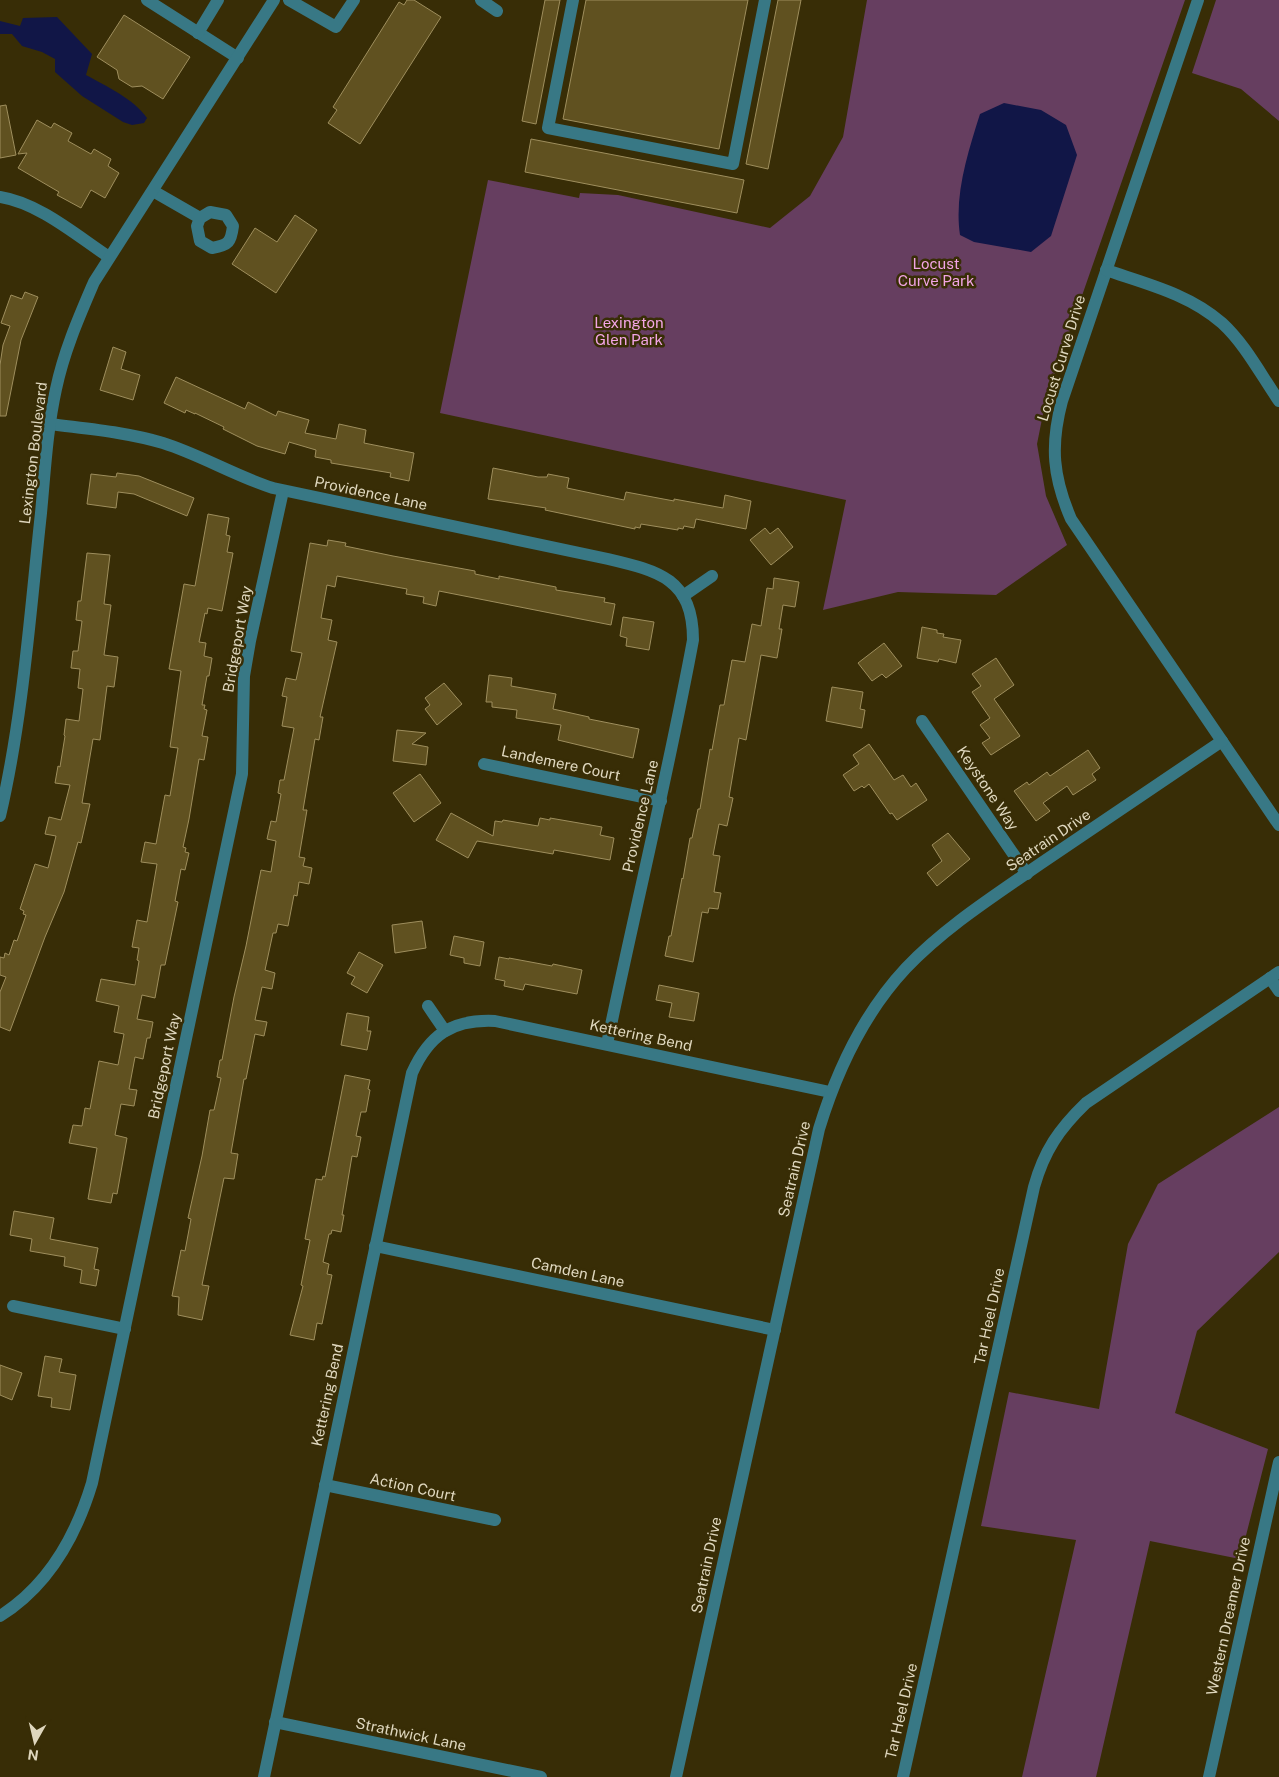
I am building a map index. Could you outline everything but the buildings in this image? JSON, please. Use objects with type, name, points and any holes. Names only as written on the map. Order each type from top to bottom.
[{"type":"street","points":[[147,0],[238,58]]},
{"type":"street","points":[[198,33],[218,0]]},
{"type":"street","name":"Lexington Boulevard","points":[[0,816],[4,771],[23,679],[50,424],[60,374],[74,327],[94,282],[274,0]]},
{"type":"street","points":[[289,0],[336,27],[354,0]]},
{"type":"street","points":[[481,0],[497,11]]},
{"type":"street","points":[[573,0],[548,128],[733,164],[766,0]]},
{"type":"street","name":"Locust Curve Drive","points":[[1198,0],[1062,401],[1056,423],[1054,449],[1056,473],[1072,520],[1279,825]]},
{"type":"street","points":[[153,191],[200,218]]},
{"type":"street","points":[[0,197],[26,204],[110,257]]},
{"type":"street","points":[[1106,270],[1175,293],[1198,305],[1222,323],[1238,340],[1279,401]]},
{"type":"street","name":"Providence Lane","points":[[50,424],[138,436],[164,444],[247,480],[283,491],[646,568],[666,577],[673,584],[683,596],[692,615],[694,640],[661,801],[607,1044]]},
{"type":"street","name":"Bridgeport Way","points":[[0,1616],[24,1598],[43,1580],[76,1528],[92,1483],[242,774],[244,676],[283,491]]},
{"type":"street","points":[[683,596],[712,576]]},
{"type":"street","name":"Keystone Way","points":[[922,721],[1027,874]]},
{"type":"street","name":"Seatrain Drive","points":[[676,1777],[819,1129],[830,1092],[845,1058],[862,1026],[906,968],[952,926],[1222,741]]},
{"type":"street","name":"Landemere Court","points":[[484,764],[661,801]]},
{"type":"street","points":[[1275,975],[1279,991]]},
{"type":"street","name":"Tar Heel Drive","points":[[903,1777],[1034,1187],[1051,1144],[1066,1122],[1086,1103],[1275,975]]},
{"type":"street","points":[[428,1006],[445,1032]]},
{"type":"street","name":"Kettering Bend","points":[[264,1777],[412,1073],[420,1056],[430,1043],[445,1032],[462,1024],[482,1020],[495,1021],[830,1092]]},
{"type":"street","name":"Camden Lane","points":[[375,1246],[775,1330]]},
{"type":"street","points":[[13,1306],[125,1328]]},
{"type":"street","name":"Western Dreamer Drive","points":[[1209,1777],[1279,1462]]},
{"type":"street","name":"Action Court","points":[[325,1485],[495,1520]]},
{"type":"street","name":"Strathwick Lane","points":[[275,1722],[541,1777]]},
{"type":"green space","name":"Locust Curve Park","points":[[867,0],[1185,0],[1046,399],[1037,444],[1046,496],[1067,545],[996,595],[898,592],[823,610],[846,500],[440,413],[488,180],[579,198],[580,193],[618,195],[770,228],[810,196],[843,137]]},
{"type":"green space","points":[[1216,0],[1279,0],[1279,121],[1241,89],[1192,73]]},
{"type":"green space","points":[[1279,1107],[1279,1252],[1197,1331],[1175,1413],[1268,1449],[1240,1559],[1150,1541],[1096,1777],[1022,1777],[1076,1540],[981,1526],[1009,1392],[1099,1409],[1128,1244],[1158,1184]]},
{"type":"shaded area","points":[[57,17],[92,54],[86,75],[135,105],[147,118],[144,123],[132,125],[123,122],[82,96],[55,72],[55,59],[42,52],[22,46],[12,34],[0,34],[0,21],[20,26],[23,18]]},
{"type":"shaded area","points":[[1004,103],[1041,110],[1066,125],[1077,155],[1051,236],[1031,252],[974,242],[960,235],[959,205],[963,174],[980,114]]},
{"type":"park label","name":"Lexington Glen Park","points":[[629,330]]}]
